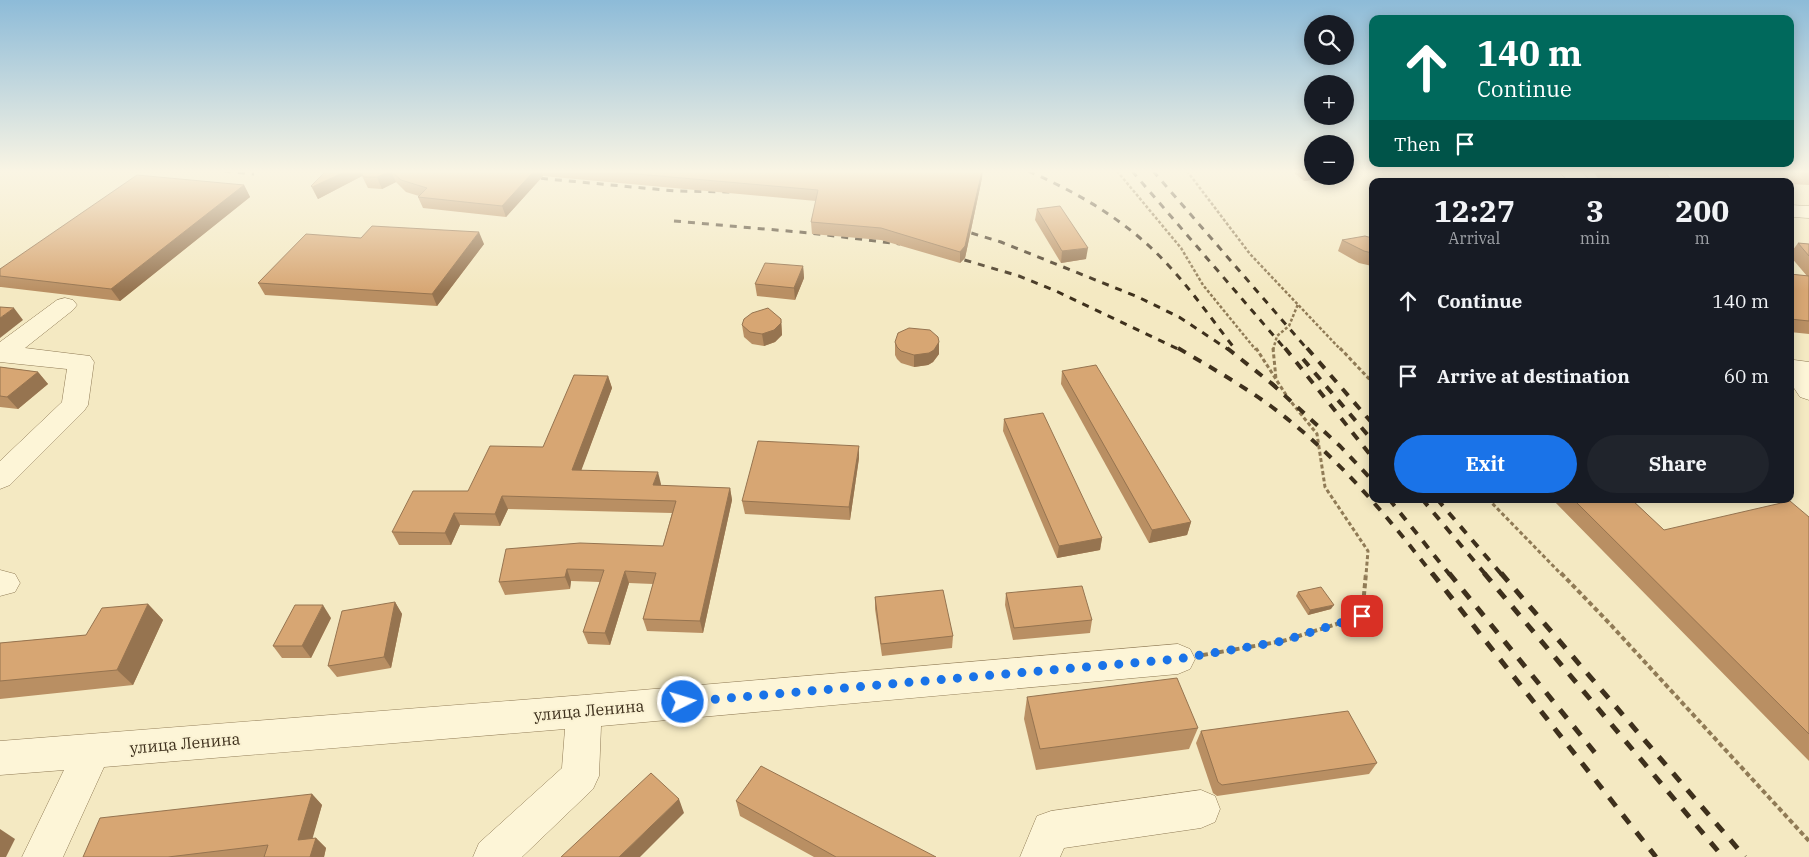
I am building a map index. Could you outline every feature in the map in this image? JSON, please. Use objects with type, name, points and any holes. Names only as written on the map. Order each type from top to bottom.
[{"type":"street","points":[[1794,211],[1809,212]]},
{"type":"street","points":[[0,478],[75,405],[81,362],[1,354],[65,305]]},
{"type":"street","points":[[1809,370],[1794,368],[1809,391]]},
{"type":"street","name":"улица Ленина","points":[[0,758],[584,711],[1178,659]]},
{"type":"street","points":[[493,857],[580,776],[584,711]]},
{"type":"street","points":[[42,857],[93,751]]},
{"type":"street","points":[[1040,857],[1051,830],[1201,809]]},
{"type":"path","points":[[1151,211],[1181,248],[1203,285],[1254,346],[1316,434],[1326,487],[1368,551],[1362,616],[1283,641],[1178,659]]},
{"type":"path","points":[[1218,211],[1250,254],[1369,379]]},
{"type":"path","points":[[1277,380],[1272,352],[1275,337],[1279,331],[1289,326],[1298,304]]},
{"type":"path","points":[[1492,503],[1610,624],[1809,841]]},
{"type":"building","points":[[85,211],[211,211],[111,289],[0,276],[0,269]]},
{"type":"building","points":[[813,211],[973,211],[965,246],[960,252],[881,228],[811,222]]},
{"type":"building","points":[[1038,211],[1063,211],[1088,248],[1062,251]]},
{"type":"building","points":[[372,226],[479,232],[432,294],[258,283],[306,234],[361,238]]},
{"type":"building","points":[[1365,236],[1369,237],[1369,252],[1364,251],[1342,240]]},
{"type":"building","points":[[1798,243],[1809,244],[1809,256]]},
{"type":"building","points":[[765,263],[803,266],[794,288],[755,284]]},
{"type":"building","points":[[1794,274],[1809,276],[1809,321],[1794,319]]},
{"type":"building","points":[[0,307],[14,308],[0,318]]},
{"type":"building","points":[[768,308],[781,319],[781,323],[774,330],[762,334],[750,332],[742,325],[744,319],[752,313]]},
{"type":"building","points":[[909,328],[930,330],[938,337],[939,342],[934,350],[929,353],[914,355],[901,351],[895,342],[898,333]]},
{"type":"building","points":[[1096,365],[1191,522],[1152,530],[1062,371]]},
{"type":"building","points":[[0,367],[38,372],[7,397],[0,396]]},
{"type":"building","points":[[574,375],[608,376],[572,470],[658,472],[653,485],[730,488],[700,621],[643,619],[656,573],[625,571],[605,633],[583,632],[604,570],[567,569],[565,577],[499,582],[506,549],[580,543],[663,546],[676,501],[502,496],[495,514],[454,513],[445,533],[392,532],[413,491],[468,491],[490,446],[543,447]]},
{"type":"building","points":[[1043,413],[1102,538],[1059,546],[1004,419]]},
{"type":"building","points":[[758,441],[859,446],[849,507],[742,501]]},
{"type":"building","points":[[1577,503],[1635,503],[1664,530],[1781,503],[1792,503],[1809,517],[1809,734]]},
{"type":"building","points":[[1082,586],[1092,620],[1014,628],[1006,593]]},
{"type":"building","points":[[1321,587],[1334,605],[1310,610],[1298,592]]},
{"type":"building","points":[[943,590],[953,636],[881,644],[875,597]]},
{"type":"building","points":[[395,602],[384,657],[328,666],[342,611]]},
{"type":"building","points":[[148,604],[117,670],[0,681],[0,643],[86,635],[102,608]]},
{"type":"building","points":[[295,605],[323,605],[302,646],[273,646]]},
{"type":"building","points":[[1177,678],[1198,728],[1040,749],[1027,697]]},
{"type":"building","points":[[1348,711],[1377,763],[1222,785],[1218,782],[1201,731]]},
{"type":"building","points":[[761,766],[936,857],[836,857],[736,801]]},
{"type":"building","points":[[651,773],[679,799],[619,857],[561,857]]},
{"type":"building","points":[[312,794],[298,840],[316,838],[310,857],[264,857],[268,845],[168,857],[83,857],[100,818]]},
{"type":"railway","points":[[1104,211],[1138,236],[1178,276],[1235,349]]},
{"type":"railway","points":[[1166,211],[1286,350]]},
{"type":"railway","points":[[1188,211],[1308,350]]},
{"type":"railway","points":[[674,221],[810,233],[900,244]]},
{"type":"railway","points":[[958,229],[1001,242],[1138,297],[1179,317],[1229,350]]},
{"type":"railway","points":[[951,256],[1019,276],[1056,291],[1180,350]]},
{"type":"railway","points":[[1178,348],[1226,376],[1272,407],[1317,444],[1369,497]]},
{"type":"railway","points":[[1227,348],[1271,383]]},
{"type":"railway","points":[[1285,348],[1369,453]]},
{"type":"railway","points":[[1307,348],[1369,420]]},
{"type":"railway","points":[[1303,359],[1369,436]]},
{"type":"railway","points":[[1271,383],[1276,387]]},
{"type":"railway","points":[[1271,383],[1340,446],[1369,477]]},
{"type":"railway","points":[[1374,503],[1433,575]]},
{"type":"railway","points":[[1392,503],[1450,575]]},
{"type":"railway","points":[[1425,503],[1486,575]]},
{"type":"railway","points":[[1440,503],[1502,575]]},
{"type":"railway","points":[[1432,573],[1656,857]]},
{"type":"railway","points":[[1449,573],[1596,754]]},
{"type":"railway","points":[[1484,573],[1723,857]]},
{"type":"railway","points":[[1501,573],[1745,857]]},
{"type":"route","points":[[683,702],[1178,659],[1283,641],[1362,616]]}]
